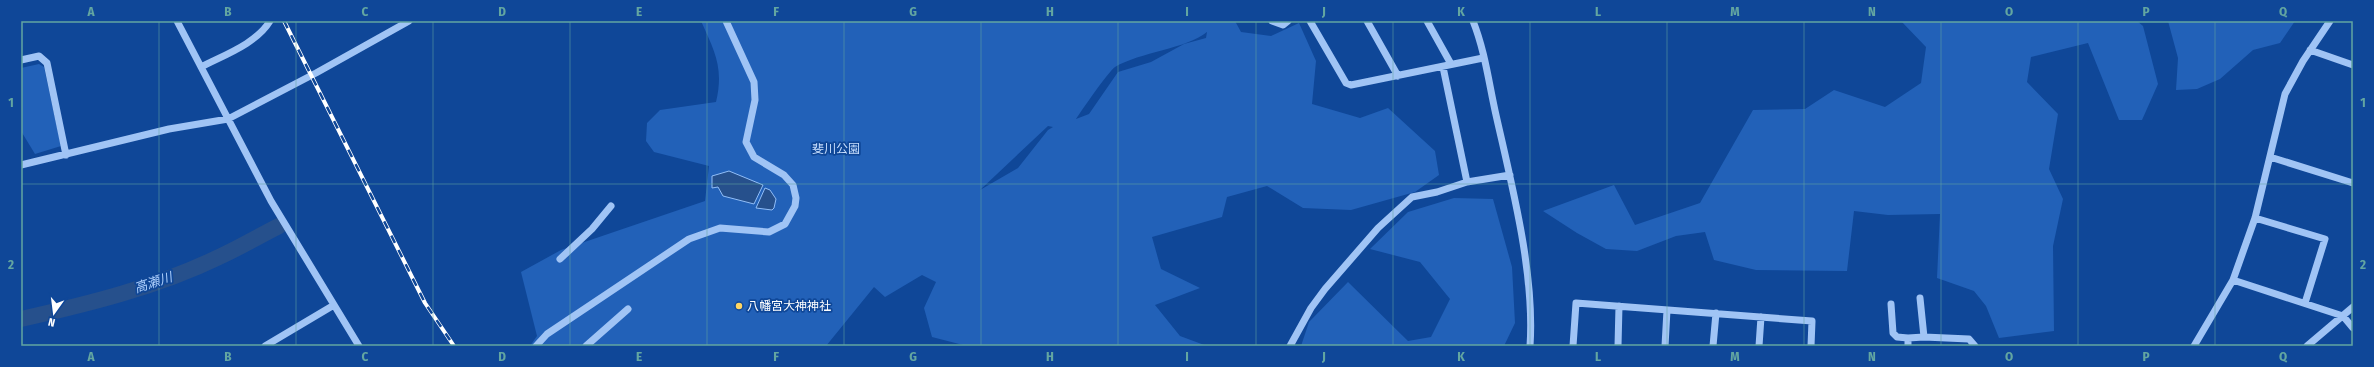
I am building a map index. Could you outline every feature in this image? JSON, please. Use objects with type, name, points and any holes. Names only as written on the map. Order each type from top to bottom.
[{"type":"street","points":[[177,21],[271,201],[359,346]]},
{"type":"street","points":[[201,67],[247,43],[265,30],[270,21]]},
{"type":"street","points":[[21,165],[170,129],[228,119],[316,73],[409,21]]},
{"type":"street","points":[[536,346],[547,334],[689,239],[720,228],[769,232],[780,228],[791,217],[796,198],[793,185],[784,175],[754,157],[746,142],[755,100],[754,82],[726,21]]},
{"type":"street","points":[[1272,21],[1283,25],[1288,21]]},
{"type":"street","points":[[1310,21],[1346,83],[1351,85],[1483,58]]},
{"type":"street","points":[[1367,21],[1398,76]]},
{"type":"street","points":[[1427,21],[1451,64]]},
{"type":"street","points":[[1473,21],[1510,175],[1532,317],[1530,346]]},
{"type":"street","points":[[2194,346],[2233,280],[2255,218],[2285,94],[2310,50],[2330,21]]},
{"type":"street","points":[[2310,50],[2353,65]]},
{"type":"street","points":[[21,60],[39,56],[48,63],[66,155]]},
{"type":"street","points":[[1443,67],[1467,182]]},
{"type":"street","points":[[2270,157],[2353,183]]},
{"type":"street","points":[[1290,346],[1311,308],[1325,289],[1378,228],[1412,197],[1467,182],[1510,175]]},
{"type":"street","points":[[560,259],[592,229],[611,206]]},
{"type":"street","points":[[2255,218],[2325,239],[2305,303]]},
{"type":"street","points":[[2233,280],[2343,316],[2353,328]]},
{"type":"street","points":[[1920,298],[1924,338]]},
{"type":"street","points":[[1573,346],[1576,303],[1812,321],[1811,346]]},
{"type":"street","points":[[1891,304],[1893,333],[1897,337],[1969,339],[1975,346]]},
{"type":"street","points":[[265,346],[334,305]]},
{"type":"street","points":[[1618,346],[1619,306]]},
{"type":"street","points":[[2307,346],[2353,307]]},
{"type":"street","points":[[586,346],[628,309]]},
{"type":"street","points":[[1665,346],[1667,310]]},
{"type":"street","points":[[1714,346],[1716,314]]},
{"type":"street","points":[[1759,346],[1761,317]]},
{"type":"street","points":[[1908,338],[1908,346]]},
{"type":"green space","name":"斐川公園","points":[[701,21],[1235,21],[1241,32],[1271,36],[1299,23],[1316,61],[1312,104],[1360,118],[1388,108],[1435,151],[1439,175],[1415,192],[1351,210],[1303,208],[1267,186],[1227,197],[1222,217],[1152,237],[1161,269],[1200,288],[1155,305],[1180,336],[1207,346],[967,346],[932,337],[924,308],[936,282],[922,275],[885,297],[874,287],[826,346],[530,346],[537,336],[521,272],[561,250],[705,201],[709,166],[654,152],[646,141],[647,123],[660,110],[716,102],[719,79],[717,60]],"holes":[[[1207,32],[1206,38],[1184,44]],[[1184,44],[1151,62],[1118,72],[1089,114],[1076,119],[1101,83],[1115,67],[1125,62]],[[1048,126],[1053,127],[1048,130],[1018,168],[980,190]]]},
{"type":"green space","points":[[1901,21],[2137,21],[2143,26],[2158,84],[2142,120],[2119,120],[2088,43],[2031,57],[2027,82],[2058,114],[2049,169],[2063,199],[2053,246],[2054,331],[1999,338],[1986,306],[1974,291],[1937,278],[1940,214],[1888,215],[1854,211],[1847,271],[1756,270],[1714,260],[1705,232],[1676,236],[1637,251],[1606,249],[1577,233],[1543,211],[1614,185],[1635,225],[1700,203],[1753,110],[1805,109],[1834,90],[1885,107],[1921,83],[1926,47]]},
{"type":"green space","points":[[2168,21],[2295,21],[2280,43],[2253,50],[2220,79],[2197,89],[2176,90],[2178,58]]},
{"type":"green space","points":[[39,64],[44,67],[61,146],[35,154],[21,131],[21,68]]},
{"type":"green space","points":[[1454,198],[1493,199],[1512,267],[1515,323],[1504,346],[1301,346],[1309,322],[1348,282],[1408,341],[1431,337],[1450,299],[1420,262],[1370,249],[1408,212]]},
{"type":"shaded area","points":[[729,171],[763,185],[754,204],[723,196],[718,187],[712,188],[712,176]]},
{"type":"shaded area","points":[[765,188],[770,190],[776,199],[772,210],[756,208]]},
{"type":"waterway","name":"高瀬川","points":[[21,319],[97,301],[147,286],[195,268],[279,226]]},
{"type":"railway","points":[[284,21],[425,303],[454,346]]},
{"type":"place","name":"八幡宮大神神社","points":[[739,306]]}]
